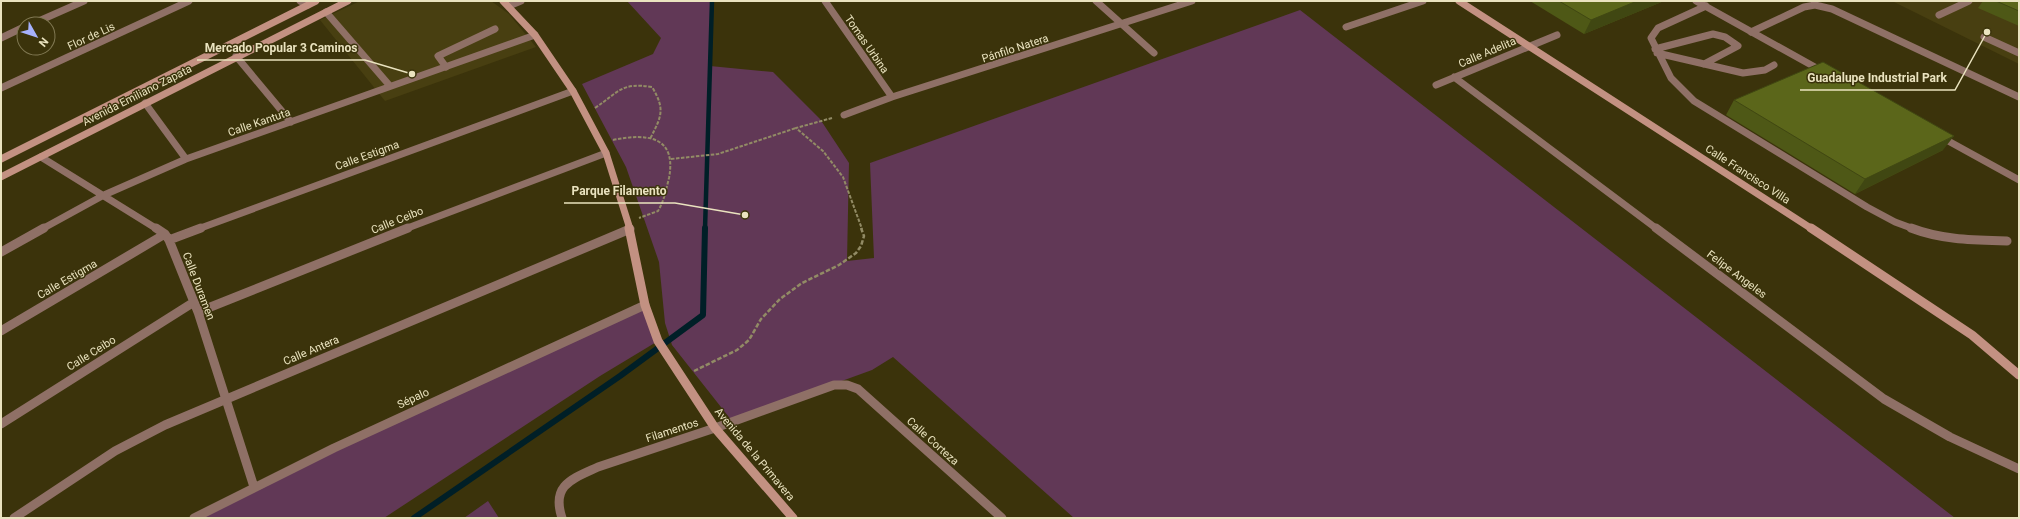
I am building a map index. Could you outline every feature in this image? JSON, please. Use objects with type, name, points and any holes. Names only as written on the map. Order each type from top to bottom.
[{"type":"street","points":[[50,16],[84,1]]},
{"type":"street","name":"Flor de Lis","points":[[1,88],[189,1]]},
{"type":"street","points":[[300,1],[308,5]]},
{"type":"street","name":"Avenida Emiliano Zapata","points":[[1,159],[316,1]]},
{"type":"street","name":"Avenida Emiliano Zapata","points":[[1,178],[236,56],[348,1]]},
{"type":"street","points":[[506,3],[521,1]]},
{"type":"street","name":"Tomas Urbina","points":[[825,1],[892,98]]},
{"type":"street","points":[[1096,1],[1154,53]]},
{"type":"street","name":"Pánfilo Natera","points":[[844,115],[892,98],[1192,1]]},
{"type":"street","points":[[1346,27],[1423,1]]},
{"type":"street","name":"Calle Francisco Villa","points":[[1459,1],[1940,312],[1972,335],[2019,375]]},
{"type":"street","points":[[1696,1],[1826,73]]},
{"type":"street","points":[[1939,15],[1969,1]]},
{"type":"street","name":"Avenida de la Primavera","points":[[506,3],[535,35],[573,91],[606,153],[629,225],[646,305],[658,341],[680,378],[715,428],[793,518]]},
{"type":"street","points":[[1751,32],[1804,7],[1815,5],[1832,9],[2019,97]]},
{"type":"street","points":[[1706,6],[1658,28],[1651,38],[1656,51],[1671,78],[1694,100],[1758,141],[1888,218],[1926,234],[1961,240],[2007,241]]},
{"type":"street","points":[[326,12],[390,86]]},
{"type":"street","points":[[446,67],[438,56],[495,29]]},
{"type":"street","points":[[1,38],[16,31]]},
{"type":"street","points":[[1656,51],[1717,34],[1725,36],[1738,46],[1737,48],[1704,64]]},
{"type":"street","name":"Calle Kantuta","points":[[1,252],[104,195],[186,158],[535,35]]},
{"type":"street","name":"Calle Adelita","points":[[1436,85],[1528,45],[1557,35]]},
{"type":"street","points":[[1984,37],[2019,52]]},
{"type":"street","points":[[1656,51],[1732,71],[1753,73],[1765,70],[1774,65]]},
{"type":"street","points":[[236,56],[291,122]]},
{"type":"street","name":"Felipe Angeles","points":[[1454,77],[1884,399],[1920,422],[1958,442],[2019,469]]},
{"type":"street","name":"Calle Estigma","points":[[1,331],[167,237],[573,91]]},
{"type":"street","points":[[145,103],[186,158]]},
{"type":"street","points":[[1936,134],[2019,180]]},
{"type":"street","name":"Calle Ceibo","points":[[198,312],[433,218],[606,153]]},
{"type":"street","points":[[41,157],[104,195],[167,237]]},
{"type":"street","name":"Calle Antera","points":[[14,518],[115,451],[165,424],[227,399],[629,225]]},
{"type":"street","name":"Calle Duramen","points":[[167,237],[198,312],[254,486]]},
{"type":"street","name":"Calle Ceibo","points":[[1,424],[194,302]]},
{"type":"street","name":"Sépalo","points":[[194,518],[254,486],[334,448],[646,305]]},
{"type":"street","name":"Filamentos","points":[[562,518],[558,509],[558,497],[566,486],[580,475],[815,391],[834,385],[847,385]]},
{"type":"street","name":"Calle Corteza","points":[[847,385],[858,389],[1002,518]]},
{"type":"path","points":[[585,114],[599,106],[614,92],[626,86],[639,84],[652,87],[661,104],[663,112],[650,139]]},
{"type":"path","points":[[671,159],[718,154],[796,128],[844,115]]},
{"type":"path","points":[[680,378],[724,358],[750,340],[761,319],[790,291],[806,279],[847,261],[863,246],[864,236],[843,177],[823,151],[796,128]]},
{"type":"path","points":[[601,143],[627,136],[643,136],[666,148],[671,159],[664,200],[658,211],[629,225]]},
{"type":"shaded area","points":[[360,1],[491,1],[509,14],[536,47],[385,101],[320,20]]},
{"type":"shaded area","points":[[627,1],[712,1],[710,66],[773,72],[820,119],[849,163],[847,261],[874,258],[870,163],[1300,10],[1955,518],[1074,518],[893,357],[872,370],[732,421],[672,345],[665,323],[659,262],[626,167],[582,84],[653,54],[661,38]]},
{"type":"shaded area","points":[[1892,1],[2019,1],[2019,64]]},
{"type":"shaded area","points":[[645,305],[658,341],[600,376],[384,518],[194,518]]},
{"type":"shaded area","points":[[488,501],[499,518],[464,518]]},
{"type":"building","points":[[1559,1],[1637,1],[1591,20]]},
{"type":"building","points":[[1996,1],[2019,1],[2019,11]]},
{"type":"building","points":[[1823,62],[1954,136],[1865,179],[1734,100]]},
{"type":"waterway","points":[[705,229],[712,1]]},
{"type":"waterway","points":[[414,518],[620,376],[703,315],[705,228]]},
{"type":"place","name":"Guadalupe Industrial Park","points":[[1987,32]]},
{"type":"place","name":"Mercado Popular 3 Caminos","points":[[412,74]]},
{"type":"place","name":"Parque Filamento","points":[[745,215]]}]
